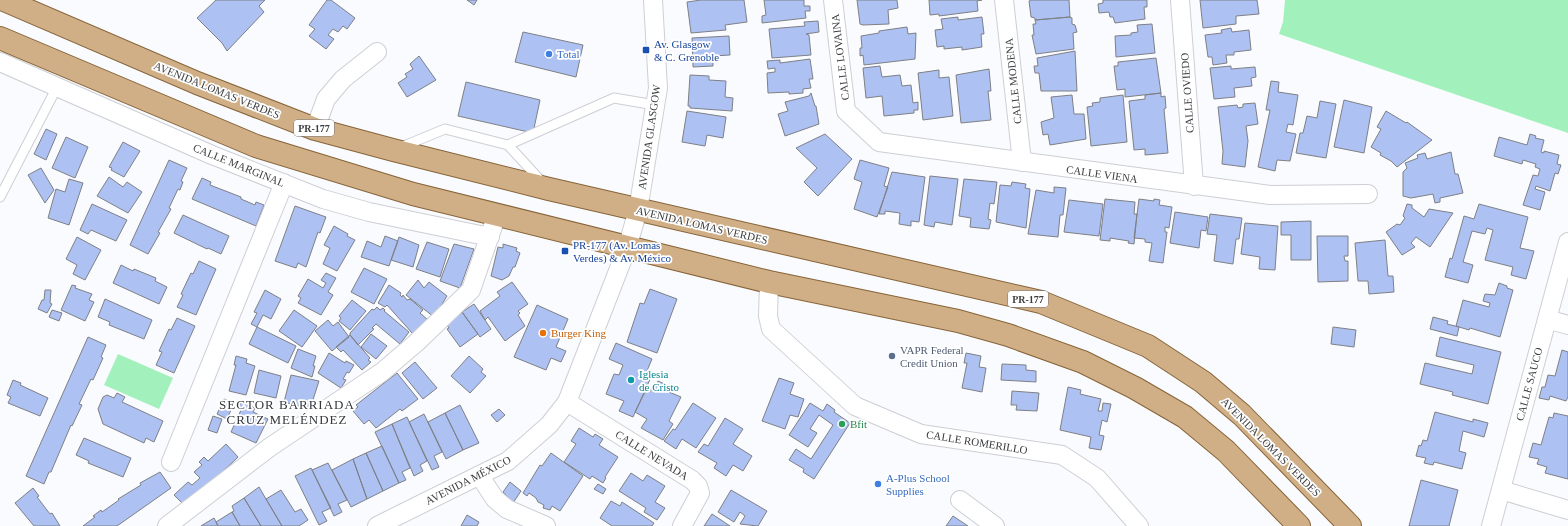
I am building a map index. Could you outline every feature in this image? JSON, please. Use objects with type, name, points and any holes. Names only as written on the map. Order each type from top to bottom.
[{"type":"main road","name":"AVENIDA LOMAS VERDES","points":[[4,0],[197,83],[315,129],[549,189],[1041,302],[1148,346],[1203,382],[1242,415],[1350,526]]},
{"type":"main road","points":[[0,38],[256,146],[413,194],[498,217],[769,282],[958,321],[1008,335],[1083,362],[1135,388],[1185,417],[1226,451],[1299,526]]},
{"type":"street","name":"AVENIDA GLASGOW","points":[[627,248],[638,210],[658,88],[653,0]]},
{"type":"street","name":"CALLE LOVAINA","points":[[833,0],[848,113]]},
{"type":"street","name":"CALLE MODENA","points":[[1004,0],[1022,162]]},
{"type":"street","name":"CALLE OVIEDO","points":[[1180,0],[1194,186]]},
{"type":"street","points":[[315,129],[326,99],[342,79],[377,52]]},
{"type":"street","name":"CALLE MARGINAL","points":[[0,62],[212,155],[323,199],[369,212],[490,237]]},
{"type":"street","name":"CALLE VIENA","points":[[848,113],[879,142],[1270,196],[1368,194]]},
{"type":"street","points":[[171,462],[284,183]]},
{"type":"street","points":[[167,526],[270,447],[382,372],[416,343],[471,290],[490,237],[492,227],[498,217]]},
{"type":"street","name":"CALLE SAUCO","points":[[1491,526],[1568,242]]},
{"type":"street","name":"AVENIDA MÉXICO","points":[[377,526],[508,461],[523,450],[549,425],[567,402],[627,248]]},
{"type":"street","name":"CALLE ROMERILLO","points":[[769,282],[768,316],[772,329],[855,406],[921,434],[1062,455],[1097,478],[1139,526]]},
{"type":"street","points":[[1547,320],[1568,325]]},
{"type":"street","name":"CALLE NEVADA","points":[[567,402],[692,480],[698,486],[700,493],[682,526]]},
{"type":"street","points":[[479,476],[495,499],[507,508],[546,526]]},
{"type":"street","points":[[1500,490],[1568,510]]},
{"type":"street","points":[[960,500],[995,526]]},
{"type":"lane","points":[[0,197],[57,87]]},
{"type":"lane","points":[[508,145],[614,98],[655,105]]},
{"type":"lane","points":[[393,150],[445,129],[508,145],[549,189]]},
{"type":"green space","points":[[1285,0],[1568,0],[1568,133],[1279,34],[1283,22]]},
{"type":"green space","points":[[118,354],[173,378],[159,409],[104,385]]},
{"type":"building","points":[[216,0],[265,0],[259,6],[264,12],[227,51],[222,43],[197,18]]},
{"type":"building","points":[[327,0],[331,0],[355,18],[347,29],[343,26],[338,32],[333,29],[328,35],[334,39],[326,49],[309,36],[315,29],[309,25]]},
{"type":"building","points":[[467,0],[477,0],[474,5]]},
{"type":"building","points":[[701,0],[744,0],[747,22],[725,25],[726,30],[691,33],[687,2]]},
{"type":"building","points":[[764,0],[804,0],[804,6],[810,6],[810,11],[805,11],[806,18],[762,23],[762,16],[766,15]]},
{"type":"building","points":[[857,0],[897,0],[898,8],[888,10],[889,24],[863,25],[860,24]]},
{"type":"building","points":[[929,0],[982,0],[977,1],[978,11],[939,16],[939,14],[930,15]]},
{"type":"building","points":[[1069,0],[1070,17],[1035,20],[1035,18],[1031,17],[1029,1]]},
{"type":"building","points":[[1103,0],[1147,0],[1147,7],[1144,7],[1145,19],[1115,23],[1113,17],[1110,17],[1109,12],[1099,13],[1098,4],[1103,3]]},
{"type":"building","points":[[1200,0],[1257,0],[1259,14],[1236,16],[1236,24],[1203,28]]},
{"type":"building","points":[[958,17],[958,20],[982,17],[984,34],[981,34],[982,47],[962,50],[962,47],[944,49],[944,46],[937,47],[935,30],[943,29],[941,19]]},
{"type":"building","points":[[1072,18],[1072,24],[1075,25],[1077,32],[1073,33],[1074,49],[1036,54],[1032,35],[1034,35],[1033,24],[1036,24],[1035,20]]},
{"type":"building","points":[[818,21],[819,32],[806,34],[809,35],[811,55],[772,58],[769,29],[805,26],[804,22]]},
{"type":"building","points":[[1152,24],[1155,53],[1116,57],[1115,36],[1131,35],[1131,33],[1138,32],[1137,25]]},
{"type":"building","points":[[907,27],[908,34],[916,33],[915,59],[864,65],[863,55],[860,56],[860,48],[862,48],[861,36],[879,33],[879,31]]},
{"type":"building","points":[[1231,28],[1232,32],[1249,30],[1251,50],[1234,52],[1234,55],[1226,55],[1227,63],[1213,65],[1212,57],[1208,57],[1205,35],[1222,33],[1221,30]]},
{"type":"building","name":"Total","points":[[523,32],[583,45],[576,77],[515,62]]},
{"type":"building","points":[[729,36],[730,55],[713,56],[713,66],[693,67],[692,38]]},
{"type":"building","points":[[1075,51],[1077,91],[1041,91],[1039,73],[1035,73],[1034,66],[1038,66],[1037,58]]},
{"type":"building","points":[[419,56],[436,80],[407,97],[398,83],[407,77],[405,74],[413,69],[410,64]]},
{"type":"building","points":[[1156,58],[1161,93],[1125,97],[1125,89],[1117,90],[1114,66],[1118,66],[1118,62]]},
{"type":"building","points":[[810,59],[813,79],[809,79],[811,88],[803,89],[803,93],[768,93],[767,73],[775,72],[775,68],[768,69],[767,61],[780,60],[780,63]]},
{"type":"building","points":[[880,66],[882,77],[900,75],[902,86],[911,85],[913,103],[918,102],[918,110],[914,110],[914,113],[884,116],[882,96],[866,98],[863,68]]},
{"type":"building","points":[[1231,66],[1231,69],[1255,67],[1256,77],[1251,78],[1252,86],[1234,88],[1235,97],[1214,99],[1210,68]]},
{"type":"building","points":[[989,69],[991,91],[988,91],[991,120],[961,123],[956,75]]},
{"type":"building","points":[[939,70],[939,78],[949,77],[953,116],[923,120],[918,73]]},
{"type":"building","points":[[690,75],[709,76],[709,80],[726,81],[725,97],[733,98],[732,111],[690,108],[690,106],[688,106]]},
{"type":"building","points":[[1271,81],[1279,82],[1278,92],[1298,95],[1293,125],[1288,124],[1286,132],[1296,134],[1290,161],[1277,160],[1275,171],[1258,167],[1270,110],[1266,110]]},
{"type":"building","points":[[466,82],[540,100],[533,133],[458,116]]},
{"type":"building","points":[[811,93],[816,106],[819,124],[785,136],[778,114],[788,111],[785,102],[809,96]]},
{"type":"building","points":[[1161,93],[1161,97],[1165,96],[1166,108],[1164,109],[1168,153],[1145,155],[1145,149],[1134,150],[1129,101],[1145,99],[1145,95]]},
{"type":"building","points":[[1072,95],[1074,114],[1084,114],[1086,139],[1050,145],[1048,134],[1043,135],[1041,122],[1054,118],[1051,97]]},
{"type":"building","points":[[1123,95],[1127,142],[1091,146],[1087,107],[1093,106],[1092,103],[1100,102],[1100,98]]},
{"type":"building","points":[[1344,100],[1372,107],[1364,153],[1334,147]]},
{"type":"building","points":[[1320,101],[1336,104],[1326,158],[1296,153],[1300,133],[1303,133],[1307,116],[1317,118]]},
{"type":"building","points":[[1255,103],[1258,124],[1246,126],[1248,141],[1245,167],[1222,164],[1223,151],[1218,107],[1237,105],[1238,108],[1243,107],[1243,104]]},
{"type":"building","points":[[687,111],[726,117],[723,138],[707,135],[705,146],[682,142]]},
{"type":"building","points":[[1386,111],[1406,123],[1407,122],[1432,140],[1397,167],[1391,161],[1380,155],[1381,153],[1371,147],[1381,129],[1377,127]]},
{"type":"building","points":[[46,129],[57,134],[46,160],[34,154]]},
{"type":"building","points":[[825,134],[852,159],[818,196],[804,182],[817,168],[796,148]]},
{"type":"building","points":[[1530,134],[1536,136],[1535,138],[1544,140],[1541,152],[1544,153],[1544,151],[1559,155],[1557,164],[1561,165],[1558,174],[1555,173],[1550,191],[1536,186],[1535,189],[1545,192],[1540,210],[1523,205],[1533,175],[1538,176],[1540,169],[1535,167],[1536,164],[1523,160],[1522,164],[1494,156],[1499,137],[1527,145]]},
{"type":"building","points":[[66,137],[88,147],[75,178],[52,168]]},
{"type":"building","points":[[123,142],[140,151],[124,177],[111,170],[112,168],[109,167]]},
{"type":"building","points":[[1451,152],[1455,174],[1458,174],[1463,193],[1440,198],[1440,202],[1435,203],[1433,194],[1411,198],[1403,196],[1403,172],[1407,168],[1405,163],[1418,158],[1417,155],[1425,153],[1427,159]]},
{"type":"building","points":[[169,160],[187,168],[181,181],[183,182],[180,190],[178,189],[169,208],[171,209],[158,232],[160,233],[148,254],[130,245]]},
{"type":"building","points":[[860,160],[889,168],[884,186],[888,187],[877,217],[854,209],[862,182],[854,179]]},
{"type":"building","points":[[41,168],[54,190],[45,203],[28,175]]},
{"type":"building","points":[[892,172],[925,177],[919,222],[911,221],[911,226],[899,224],[900,213],[885,211],[885,214],[879,214]]},
{"type":"building","points":[[930,176],[958,179],[952,225],[935,222],[934,227],[924,225]]},
{"type":"building","points":[[109,177],[123,187],[127,182],[142,192],[128,213],[97,196]]},
{"type":"building","points":[[202,178],[211,182],[210,185],[241,197],[241,199],[255,205],[256,202],[264,205],[256,226],[192,199]]},
{"type":"building","points":[[69,179],[83,183],[69,225],[48,218],[56,189],[65,192]]},
{"type":"building","points":[[964,179],[997,182],[994,204],[990,203],[988,219],[991,220],[989,229],[970,227],[971,218],[959,216]]},
{"type":"building","points":[[1012,182],[1026,184],[1025,188],[1030,189],[1026,228],[996,222],[1000,185],[1011,186]]},
{"type":"building","points":[[1054,187],[1066,188],[1063,215],[1060,215],[1058,237],[1028,234],[1036,190],[1054,193]]},
{"type":"building","points":[[1105,199],[1135,202],[1134,214],[1137,214],[1134,244],[1128,243],[1129,241],[1110,238],[1110,241],[1100,240]]},
{"type":"building","points":[[1139,199],[1154,201],[1154,199],[1160,200],[1159,205],[1172,207],[1169,228],[1165,227],[1165,232],[1167,232],[1163,263],[1149,261],[1152,243],[1145,242],[1145,239],[1134,238]]},
{"type":"building","points":[[1069,200],[1103,204],[1099,236],[1064,232]]},
{"type":"building","points":[[92,204],[127,220],[116,241],[91,230],[88,234],[80,230]]},
{"type":"building","points":[[1407,204],[1412,205],[1412,208],[1424,217],[1429,209],[1453,213],[1430,247],[1416,237],[1411,243],[1415,247],[1402,255],[1386,232],[1397,224],[1400,225],[1405,218],[1403,216]]},
{"type":"building","points":[[1479,204],[1528,217],[1520,248],[1534,251],[1526,279],[1511,275],[1513,267],[1485,260],[1493,230],[1487,228],[1485,234],[1472,231],[1463,262],[1473,265],[1468,283],[1445,277],[1450,258],[1452,259],[1464,216],[1474,219]]},
{"type":"building","points":[[295,206],[326,217],[320,233],[318,232],[306,267],[298,263],[296,268],[275,261]]},
{"type":"building","points":[[1175,212],[1208,217],[1206,231],[1201,230],[1199,248],[1170,243]]},
{"type":"building","points":[[1210,214],[1242,218],[1239,239],[1236,239],[1233,264],[1214,261],[1217,235],[1207,234]]},
{"type":"building","points":[[183,215],[229,236],[221,254],[174,233]]},
{"type":"building","points":[[1311,221],[1311,260],[1291,260],[1291,235],[1281,235],[1281,222]]},
{"type":"building","points":[[1245,223],[1278,226],[1275,270],[1259,269],[1260,257],[1241,254]]},
{"type":"building","points":[[334,226],[355,240],[337,271],[323,264],[330,248],[324,245]]},
{"type":"building","points":[[385,236],[398,241],[389,266],[361,257],[367,241],[381,247]]},
{"type":"building","points":[[1317,236],[1348,236],[1348,256],[1344,256],[1345,261],[1348,261],[1348,281],[1318,282]]},
{"type":"building","points":[[77,237],[101,250],[85,280],[73,274],[77,265],[66,259]]},
{"type":"building","points":[[399,237],[419,245],[413,267],[391,260]]},
{"type":"building","points":[[1385,240],[1388,276],[1393,276],[1394,292],[1369,294],[1368,281],[1358,281],[1355,243]]},
{"type":"building","points":[[427,242],[449,249],[440,277],[416,269]]},
{"type":"building","points":[[454,244],[474,249],[460,288],[440,281]]},
{"type":"building","points":[[503,244],[517,248],[516,251],[520,253],[515,267],[513,267],[509,276],[502,280],[491,276],[498,247],[503,248]]},
{"type":"building","points":[[199,261],[216,269],[196,315],[177,307],[183,295],[181,294],[191,273],[193,274]]},
{"type":"building","points":[[121,265],[133,271],[134,269],[156,278],[155,281],[167,287],[159,304],[113,283]]},
{"type":"building","points":[[364,268],[387,279],[374,304],[351,292]]},
{"type":"building","points":[[326,273],[336,278],[328,292],[333,295],[321,315],[298,303],[301,298],[298,296],[308,279],[323,288],[326,283],[321,280]]},
{"type":"building","points":[[418,280],[424,288],[429,282],[447,296],[434,317],[406,295]]},
{"type":"building","points":[[512,282],[528,304],[518,311],[520,313],[518,315],[525,326],[505,341],[488,317],[485,320],[480,311],[500,296],[497,292]]},
{"type":"building","points":[[1499,283],[1513,290],[1500,337],[1470,328],[1469,330],[1456,326],[1463,300],[1489,307],[1490,303],[1483,301],[1485,294],[1495,295]]},
{"type":"building","points":[[72,285],[76,286],[75,288],[92,294],[89,300],[94,302],[85,321],[61,310]]},
{"type":"building","points":[[389,285],[401,293],[400,295],[402,297],[403,295],[407,300],[410,299],[423,310],[420,313],[428,320],[413,334],[387,305],[385,307],[378,303]]},
{"type":"building","points":[[650,289],[677,299],[657,353],[627,342],[640,303],[644,304]]},
{"type":"building","points":[[45,290],[51,290],[50,303],[52,304],[47,313],[38,309],[42,300],[44,300]]},
{"type":"building","points":[[265,290],[281,299],[271,319],[263,315],[257,327],[251,324],[257,313],[254,312]]},
{"type":"building","points":[[105,299],[152,320],[144,339],[109,325],[110,322],[98,317]]},
{"type":"building","points":[[352,300],[366,311],[350,330],[339,321],[341,318],[339,316]]},
{"type":"building","points":[[474,304],[491,329],[480,337],[462,312]]},
{"type":"building","name":"Burger King","points":[[537,305],[568,319],[556,347],[566,351],[561,362],[551,358],[546,370],[514,357]]},
{"type":"building","points":[[377,307],[380,310],[383,308],[385,310],[384,311],[409,332],[400,344],[376,324],[372,328],[374,329],[358,345],[350,335],[350,333],[372,309],[374,310]]},
{"type":"building","points":[[52,310],[62,313],[59,321],[49,317]]},
{"type":"building","points":[[294,310],[317,326],[302,347],[279,331]]},
{"type":"building","points":[[462,312],[478,334],[460,347],[447,329],[449,328],[446,324]]},
{"type":"building","points":[[1433,317],[1448,321],[1447,324],[1459,327],[1457,336],[1430,329]]},
{"type":"building","points":[[177,318],[195,326],[174,373],[156,365],[162,352],[159,351],[169,329],[171,330]]},
{"type":"building","points":[[328,320],[333,326],[338,322],[349,337],[332,351],[315,331]]},
{"type":"building","points":[[257,327],[296,346],[288,363],[249,344]]},
{"type":"building","points":[[1333,327],[1356,330],[1354,347],[1331,344]]},
{"type":"building","points":[[371,334],[387,346],[376,359],[361,347]]},
{"type":"building","points":[[350,335],[370,358],[368,360],[371,362],[362,370],[343,350],[341,352],[336,347]]},
{"type":"building","points":[[88,337],[106,345],[101,357],[103,358],[93,380],[91,379],[79,404],[82,405],[72,426],[71,425],[51,472],[49,472],[44,484],[26,476]]},
{"type":"building","points":[[1440,337],[1501,352],[1488,404],[1452,395],[1453,392],[1420,384],[1425,363],[1472,374],[1474,365],[1436,356]]},
{"type":"building","name":"Iglesia de Cristo","points":[[616,343],[652,359],[646,373],[652,375],[633,417],[619,411],[624,401],[606,394],[614,374],[619,375],[623,365],[609,359]]},
{"type":"building","points":[[298,349],[316,356],[312,377],[291,368]]},
{"type":"building","points":[[1562,350],[1568,352],[1568,397],[1566,401],[1550,396],[1549,400],[1539,398],[1542,387],[1545,387],[1548,375],[1555,376]]},
{"type":"building","points":[[329,353],[345,363],[346,361],[354,365],[343,379],[346,380],[341,388],[318,373]]},
{"type":"building","points":[[966,353],[981,356],[979,367],[986,368],[982,392],[962,388],[967,363],[964,363]]},
{"type":"building","points":[[236,356],[247,359],[246,363],[255,366],[246,395],[229,391],[236,365],[234,365]]},
{"type":"building","points":[[469,356],[483,369],[481,372],[486,376],[470,393],[451,376]]},
{"type":"building","points":[[415,362],[437,388],[423,399],[402,373]]},
{"type":"building","points":[[1002,364],[1026,365],[1026,370],[1036,371],[1036,382],[1001,380]]},
{"type":"building","points":[[259,370],[281,376],[276,398],[254,393]]},
{"type":"building","points":[[397,373],[418,399],[402,411],[400,409],[376,428],[369,420],[364,424],[353,411],[358,407],[356,405]]},
{"type":"building","points":[[291,375],[319,381],[310,409],[284,402]]},
{"type":"building","points":[[779,378],[794,383],[790,394],[804,399],[798,417],[790,415],[785,429],[762,421]]},
{"type":"building","points":[[13,380],[21,383],[20,385],[48,398],[40,416],[8,403],[11,397],[7,395]]},
{"type":"building","points":[[658,381],[671,387],[669,392],[681,397],[669,421],[673,424],[663,440],[641,428],[647,419],[635,412],[646,390],[650,392],[651,389],[653,390]]},
{"type":"building","points":[[1068,387],[1081,390],[1080,394],[1101,399],[1098,411],[1102,411],[1103,403],[1111,404],[1107,422],[1102,420],[1099,435],[1104,436],[1101,450],[1089,448],[1091,437],[1060,430]]},
{"type":"building","points":[[1012,391],[1039,393],[1037,411],[1016,410],[1017,405],[1011,405]]},
{"type":"building","points":[[117,393],[125,397],[122,402],[163,421],[154,442],[146,438],[144,443],[103,424],[98,409],[103,397],[107,395],[114,398]]},
{"type":"building","points":[[224,399],[234,403],[227,419],[217,414]]},
{"type":"building","points":[[241,402],[255,408],[253,412],[268,419],[256,443],[231,432],[241,410],[238,408]]},
{"type":"building","points":[[693,403],[716,418],[696,448],[682,439],[676,449],[664,441],[673,429],[675,430]]},
{"type":"building","points":[[810,403],[823,411],[827,404],[835,410],[834,412],[850,423],[814,479],[803,472],[804,469],[789,460],[796,449],[811,459],[833,425],[819,415],[810,429],[817,433],[808,447],[789,435]]},
{"type":"building","points":[[460,405],[479,443],[463,450],[445,413]]},
{"type":"building","points":[[499,409],[505,415],[497,422],[491,415]]},
{"type":"building","points":[[1435,412],[1473,422],[1473,419],[1488,423],[1484,437],[1463,431],[1459,451],[1466,453],[1462,469],[1434,462],[1433,465],[1424,463],[1426,458],[1416,456],[1419,445],[1421,446],[1423,440],[1427,441]]},
{"type":"building","points":[[445,413],[463,450],[446,459],[428,422]]},
{"type":"building","points":[[1554,413],[1568,416],[1568,479],[1545,473],[1547,467],[1537,464],[1539,459],[1529,457],[1533,443],[1541,445],[1549,417],[1553,418]]},
{"type":"building","points":[[424,414],[442,452],[434,456],[439,467],[432,470],[409,422]]},
{"type":"building","points":[[213,416],[222,419],[217,433],[208,430]]},
{"type":"building","points":[[407,417],[427,461],[420,465],[423,471],[414,476],[392,424]]},
{"type":"building","points":[[725,418],[743,429],[733,444],[752,456],[743,471],[733,465],[726,476],[714,468],[717,463],[698,452],[704,444],[708,446]]},
{"type":"building","points":[[392,424],[410,468],[402,472],[406,480],[399,483],[375,432]]},
{"type":"building","points":[[579,428],[593,437],[595,434],[603,439],[599,445],[618,457],[605,477],[606,478],[603,483],[592,476],[590,479],[564,462],[576,444],[571,441]]},
{"type":"building","points":[[84,438],[131,458],[123,477],[88,463],[89,461],[76,455]]},
{"type":"building","points":[[226,444],[238,457],[186,507],[174,495],[188,482],[192,485],[200,478],[194,472],[202,465],[199,462],[204,457],[208,461]]},
{"type":"building","points":[[382,446],[399,483],[383,491],[366,453]]},
{"type":"building","points":[[366,453],[383,491],[367,499],[353,459]]},
{"type":"building","points":[[551,453],[583,476],[560,511],[552,506],[550,510],[543,508],[544,505],[538,502],[536,498],[529,493],[527,496],[523,493],[540,465],[542,466]]},
{"type":"building","points":[[353,459],[367,499],[351,507],[332,470]]},
{"type":"building","points":[[328,463],[347,500],[338,504],[342,512],[334,516],[312,470]]},
{"type":"building","points":[[311,468],[331,508],[322,512],[327,521],[319,525],[295,476]]},
{"type":"building","points":[[160,472],[171,488],[117,526],[83,526],[95,517],[93,516],[101,510],[102,512],[119,500],[118,499],[141,485],[140,483]]},
{"type":"building","points":[[631,473],[643,481],[647,475],[665,486],[655,502],[665,508],[657,520],[644,512],[646,508],[619,491]]},
{"type":"building","points":[[1421,480],[1458,490],[1449,526],[1409,526]]},
{"type":"building","points":[[510,482],[521,491],[513,503],[503,492]]},
{"type":"building","points":[[598,484],[606,489],[603,494],[594,489]]},
{"type":"building","points":[[259,487],[282,526],[261,526],[244,498]]},
{"type":"building","points":[[33,488],[39,496],[37,497],[50,514],[52,513],[60,526],[34,526],[15,503]]},
{"type":"building","points":[[281,490],[295,512],[301,509],[308,520],[299,526],[282,526],[266,499]]},
{"type":"building","points":[[731,490],[767,511],[758,526],[740,524],[745,516],[740,512],[734,522],[718,512]]},
{"type":"building","points":[[244,498],[261,526],[240,526],[232,512],[234,511],[232,506]]},
{"type":"building","points":[[611,501],[620,506],[622,502],[654,523],[652,526],[612,526],[600,518]]},
{"type":"building","points":[[232,512],[240,526],[218,526],[216,522]]},
{"type":"building","points":[[712,514],[730,526],[704,526]]},
{"type":"building","points":[[467,515],[479,522],[477,526],[461,526]]},
{"type":"building","points":[[953,516],[968,526],[946,526]]},
{"type":"building","points":[[214,518],[218,526],[201,526]]},
{"type":"place","name":"Av. Glasgow & C. Grenoble","points":[[646,50]]},
{"type":"place","name":"Total","points":[[549,54]]},
{"type":"place","name":"PR-177 (Av. Lomas Verdes) & Av. México","points":[[565,251]]},
{"type":"place","name":"Burger King","points":[[543,333]]},
{"type":"place","name":"VAPR Federal Credit Union","points":[[892,356]]},
{"type":"place","name":"Iglesia de Cristo","points":[[631,380]]},
{"type":"place","name":"Bfit","points":[[842,424]]},
{"type":"place","name":"A-Plus School Supplies","points":[[878,484]]},
{"type":"district","name":"SECTOR BARRIADA CRUZ MELÉNDEZ","points":[[287,412]]}]
